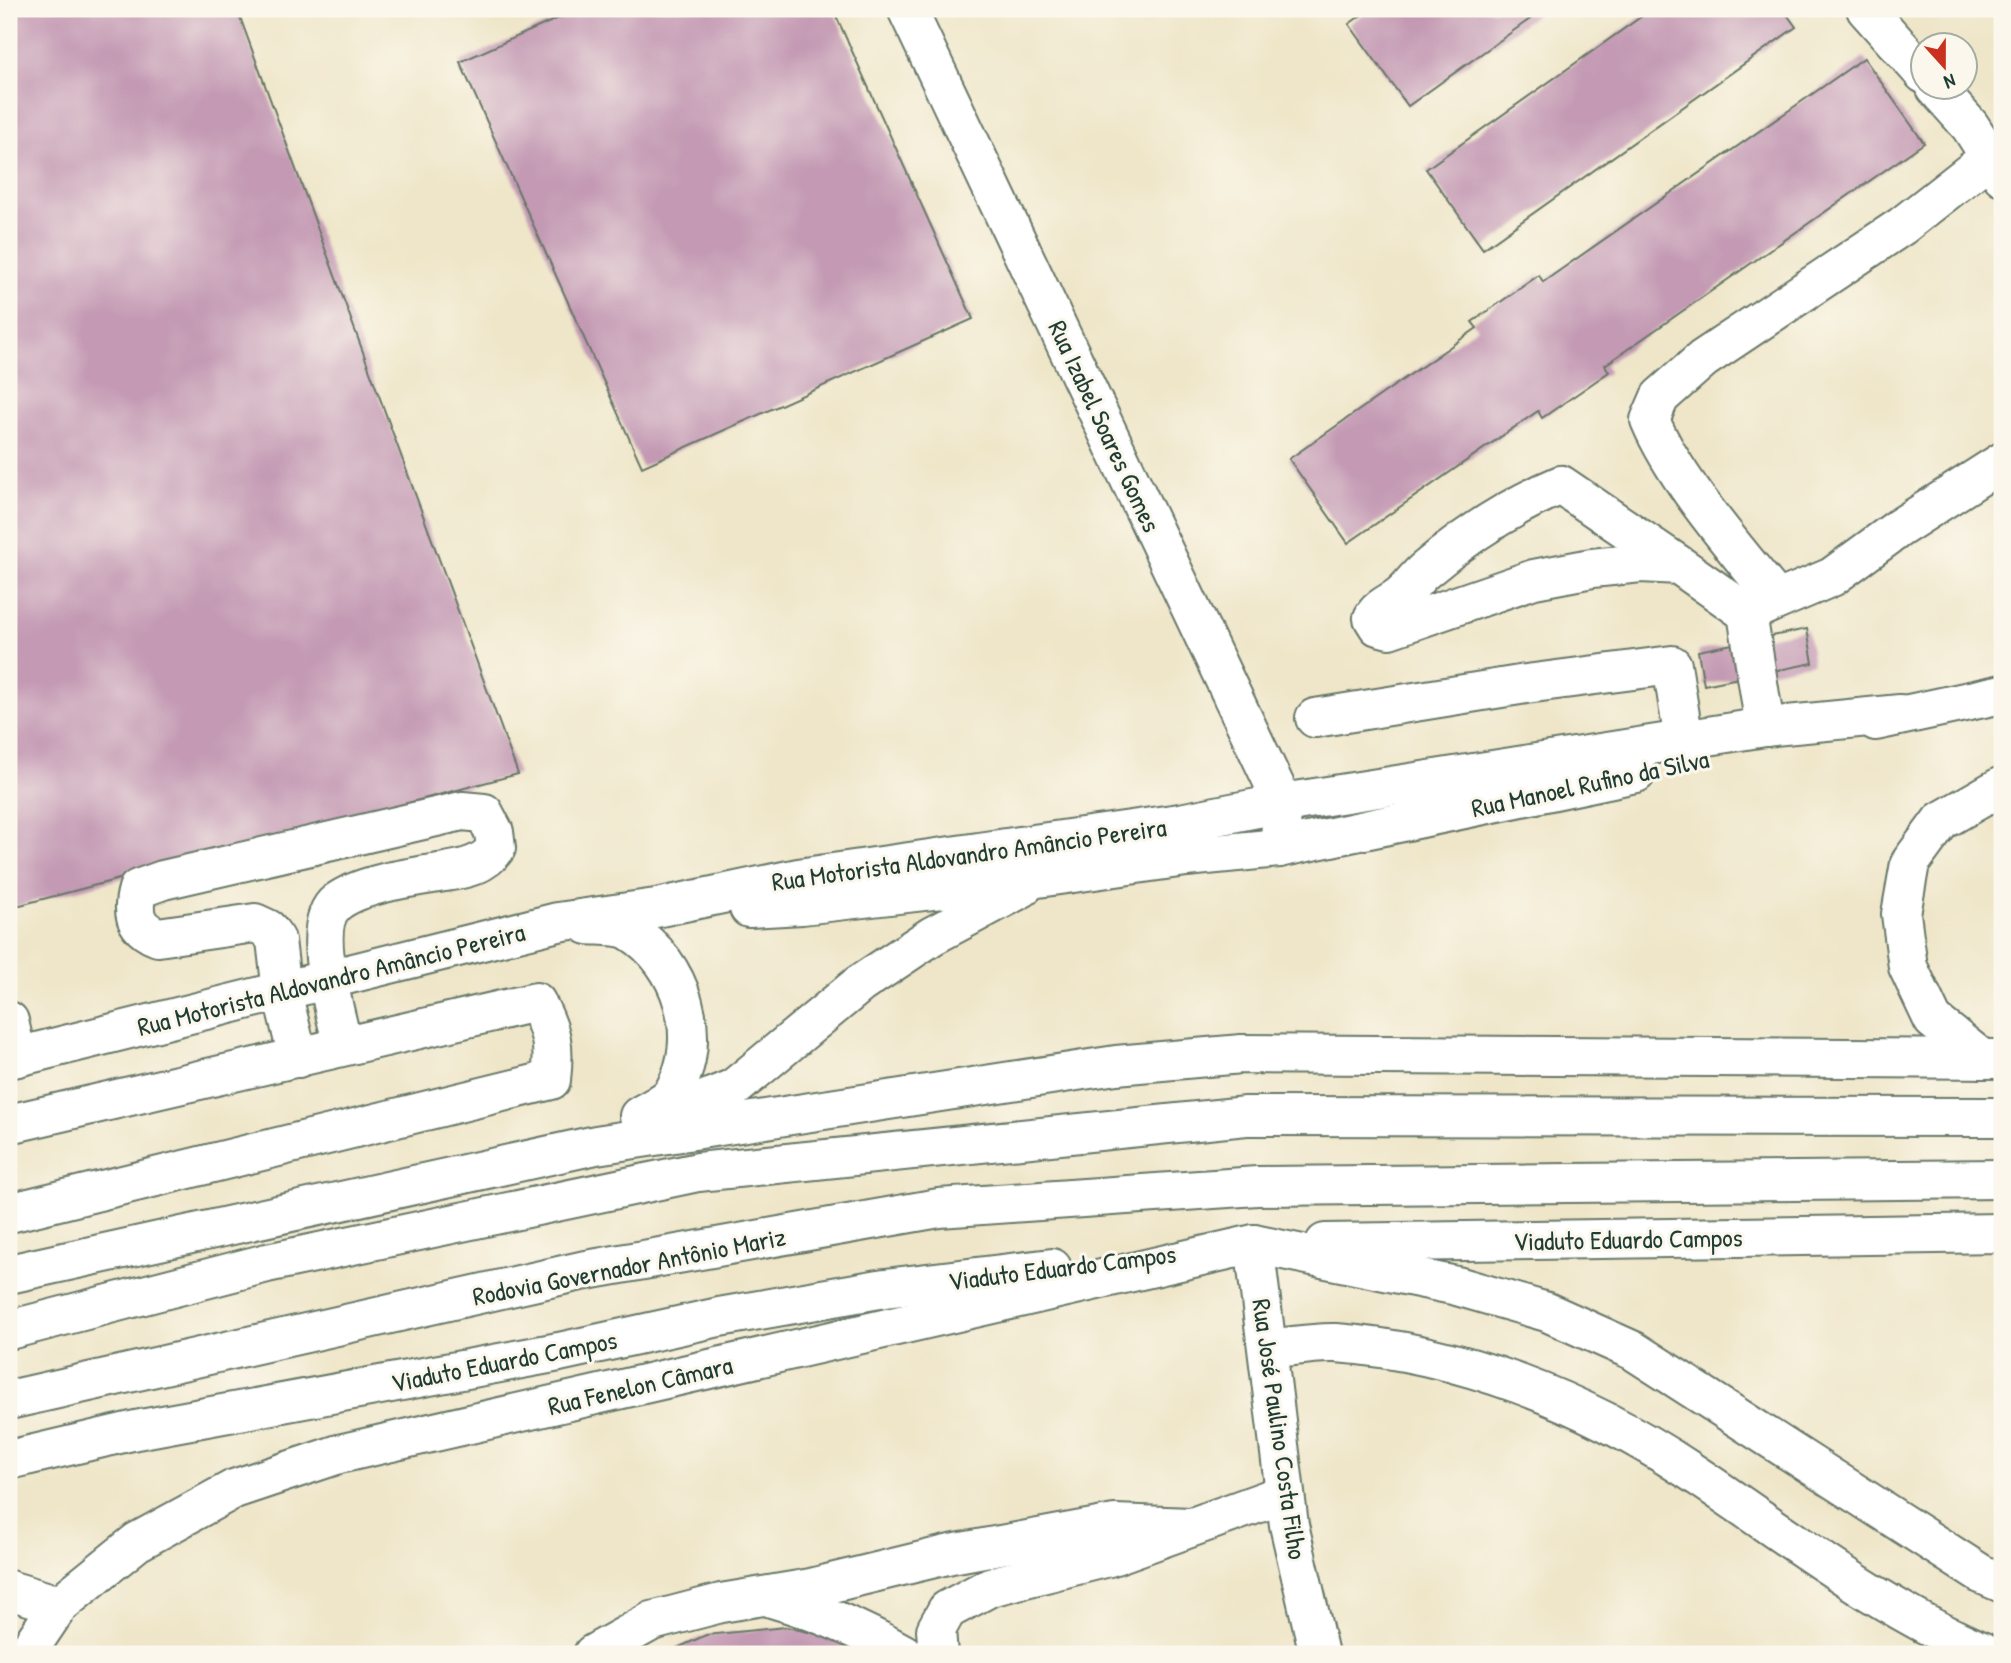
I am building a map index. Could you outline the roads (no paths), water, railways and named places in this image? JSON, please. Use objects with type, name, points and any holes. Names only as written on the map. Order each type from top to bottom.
[{"type":"main road","name":"Rua Izabel Soares Gomes","points":[[907,9],[1283,803]]},
{"type":"main road","points":[[1866,9],[1910,59]]},
{"type":"main road","points":[[1765,727],[1762,607],[1714,520],[1657,436],[1650,420],[1660,397],[1703,359],[1902,226],[1996,167],[1970,126],[1949,102]]},
{"type":"main road","points":[[1762,607],[1832,577],[1899,528],[2002,462]]},
{"type":"main road","points":[[1679,565],[1616,565],[1534,579],[1389,629],[1378,626],[1373,618],[1377,611],[1402,594],[1423,571],[1474,535],[1531,497],[1562,485],[1679,565],[1762,607]]},
{"type":"main road","points":[[1315,718],[1526,684],[1672,665],[1684,741]]},
{"type":"main road","name":"Rua Manoel Rufino da Silva","points":[[1279,848],[1690,762],[1785,746],[1900,715],[2002,694]]},
{"type":"main road","name":"Rua Manoel Rufino da Silva","points":[[1283,803],[1765,727],[1900,715]]},
{"type":"main road","points":[[1992,1059],[1933,1020],[1908,967],[1901,914],[1910,863],[1941,821],[2002,786]]},
{"type":"main road","name":"Rua Motorista Aldovandro Amâncio Pereira","points":[[12,1045],[282,992],[558,922],[656,908],[798,878],[1109,834],[1283,803]]},
{"type":"main road","points":[[1279,848],[1283,803]]},
{"type":"main road","points":[[298,1058],[282,992],[276,940],[268,929],[255,923],[158,937],[143,931],[135,917],[134,903],[138,890],[163,880],[462,811],[484,813],[494,832],[496,848],[488,859],[463,869],[359,891],[336,902],[324,921],[328,979],[343,1046]]},
{"type":"main road","points":[[596,1145],[734,1088],[860,984],[932,936],[1038,878],[1109,834]]},
{"type":"main road","name":"Rua Motorista Aldovandro Amâncio Pereira","points":[[656,908],[721,910],[802,905],[1279,848]]},
{"type":"main road","points":[[558,922],[628,930],[661,956],[681,994],[689,1045],[673,1093],[596,1145]]},
{"type":"main road","points":[[9,1124],[536,1002],[550,1027],[554,1053],[551,1080],[9,1213]]},
{"type":"main road","points":[[9,1274],[596,1145],[1116,1065],[1242,1054],[1992,1059]]},
{"type":"main road","points":[[9,1330],[267,1263],[698,1172],[1246,1116],[2002,1117]]},
{"type":"main road","name":"Rodovia Governador Antônio Mariz","points":[[9,1400],[581,1271],[939,1208],[1257,1186],[2002,1179]]},
{"type":"main road","name":"Viaduto Eduardo Campos","points":[[9,1461],[136,1430],[559,1352],[719,1317],[885,1288],[1254,1244],[2002,1233]]},
{"type":"main road","points":[[1254,1244],[1457,1286],[1547,1312],[1634,1351],[1969,1567],[2002,1583]]},
{"type":"main road","name":"Rua José Paulino Costa Filho","points":[[1254,1244],[1284,1494],[1319,1654]]},
{"type":"main road","name":"Rua Fenelon Câmara","points":[[26,1654],[59,1605],[138,1542],[222,1496],[340,1454],[1254,1244]]},
{"type":"main road","points":[[1268,1349],[1334,1343],[1412,1353],[1499,1377],[1598,1418],[1686,1468],[1854,1583],[1937,1633],[1988,1654]]},
{"type":"main road","points":[[938,1654],[936,1630],[947,1610],[990,1587],[1109,1557],[1284,1494]]},
{"type":"main road","points":[[593,1654],[652,1621],[811,1588],[951,1554],[1115,1524],[1191,1527]]},
{"type":"main road","points":[[9,1590],[59,1605]]},
{"type":"main road","points":[[764,1596],[822,1612],[904,1654]]}]
